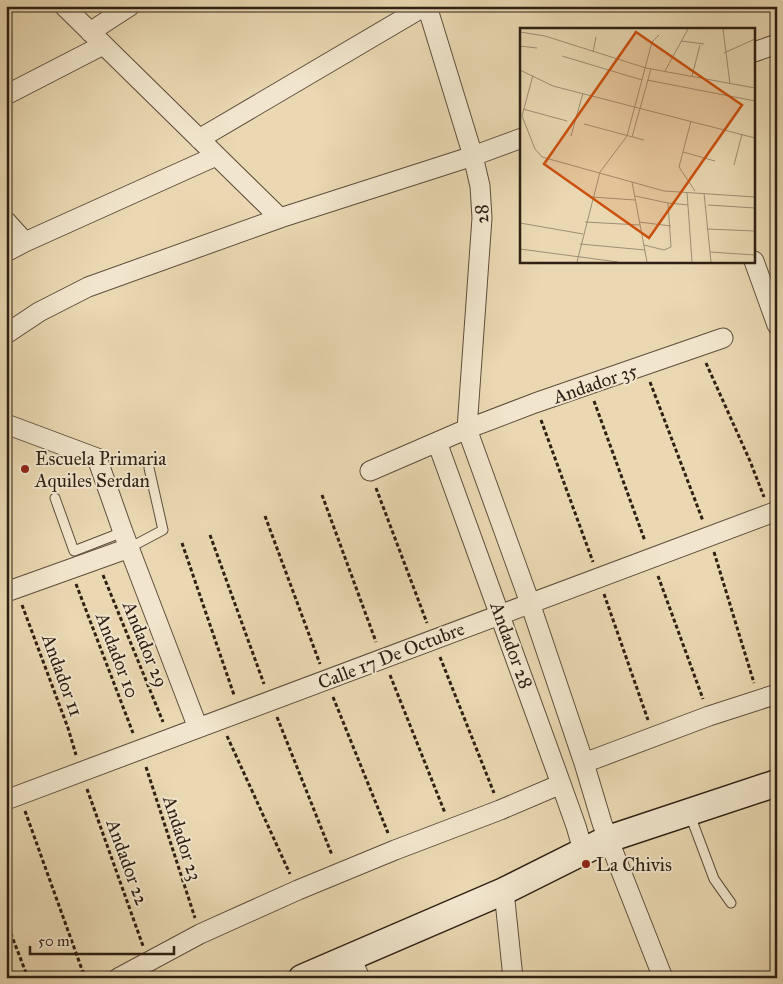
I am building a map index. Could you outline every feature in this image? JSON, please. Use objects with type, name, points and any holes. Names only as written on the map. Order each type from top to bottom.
[{"type":"main road","points":[[302,978],[355,967],[608,839],[777,783]]},
{"type":"street","points":[[64,6],[280,218]]},
{"type":"street","points":[[6,95],[96,38],[130,6]]},
{"type":"street","points":[[199,138],[426,6]]},
{"type":"street","name":"28","points":[[426,6],[480,186],[482,218],[467,429]]},
{"type":"street","points":[[756,51],[777,44]]},
{"type":"street","points":[[6,334],[39,312],[88,287],[280,218],[520,139]]},
{"type":"street","points":[[6,252],[216,156]]},
{"type":"street","points":[[6,220],[25,242]]},
{"type":"street","points":[[754,262],[777,325]]},
{"type":"street","name":"Andador 35","points":[[370,471],[467,429],[535,403],[723,338]]},
{"type":"street","points":[[6,424],[97,458],[126,540],[198,728]]},
{"type":"street","name":"Andador 28","points":[[467,429],[530,603],[584,763],[602,823],[663,978]]},
{"type":"street","name":"Andador 28","points":[[437,442],[561,784],[583,850]]},
{"type":"street","name":"Calle 17 De Octubre","points":[[13,798],[774,512]]},
{"type":"street","points":[[11,590],[97,560],[126,540]]},
{"type":"street","points":[[584,763],[709,716],[768,697]]},
{"type":"street","points":[[118,978],[200,934],[339,872],[500,810],[561,784]]},
{"type":"street","points":[[504,891],[513,978]]},
{"type":"lane","points":[[55,498],[74,551],[163,530],[148,468]]},
{"type":"lane","points":[[689,812],[714,879],[731,903]]},
{"type":"path","points":[[699,346],[774,512]]},
{"type":"path","points":[[644,366],[768,697]]},
{"type":"path","points":[[588,385],[709,716]]},
{"type":"path","points":[[535,403],[654,737]]},
{"type":"path","points":[[370,471],[433,640],[500,810]]},
{"type":"path","points":[[322,495],[383,658],[450,828]]},
{"type":"path","points":[[265,516],[326,680],[395,850]]},
{"type":"path","points":[[210,535],[270,701],[339,872]]},
{"type":"path","points":[[182,543],[240,712]]},
{"type":"path","name":"Andador 29","points":[[97,560],[170,739]]},
{"type":"path","name":"Andador 10","points":[[70,570],[140,750]]},
{"type":"path","name":"Andador 11","points":[[11,590],[68,728],[81,772]]},
{"type":"path","points":[[219,720],[298,890]]},
{"type":"path","name":"Andador 23","points":[[140,750],[200,934]]},
{"type":"path","name":"Andador 22","points":[[81,772],[149,961]]},
{"type":"path","points":[[13,798],[85,978]]},
{"type":"path","points":[[6,921],[28,978]]},
{"type":"place","name":"Escuela Primaria Aquiles Serdan","points":[[25,469]]},
{"type":"place","name":"La Chivis","points":[[586,864]]}]
